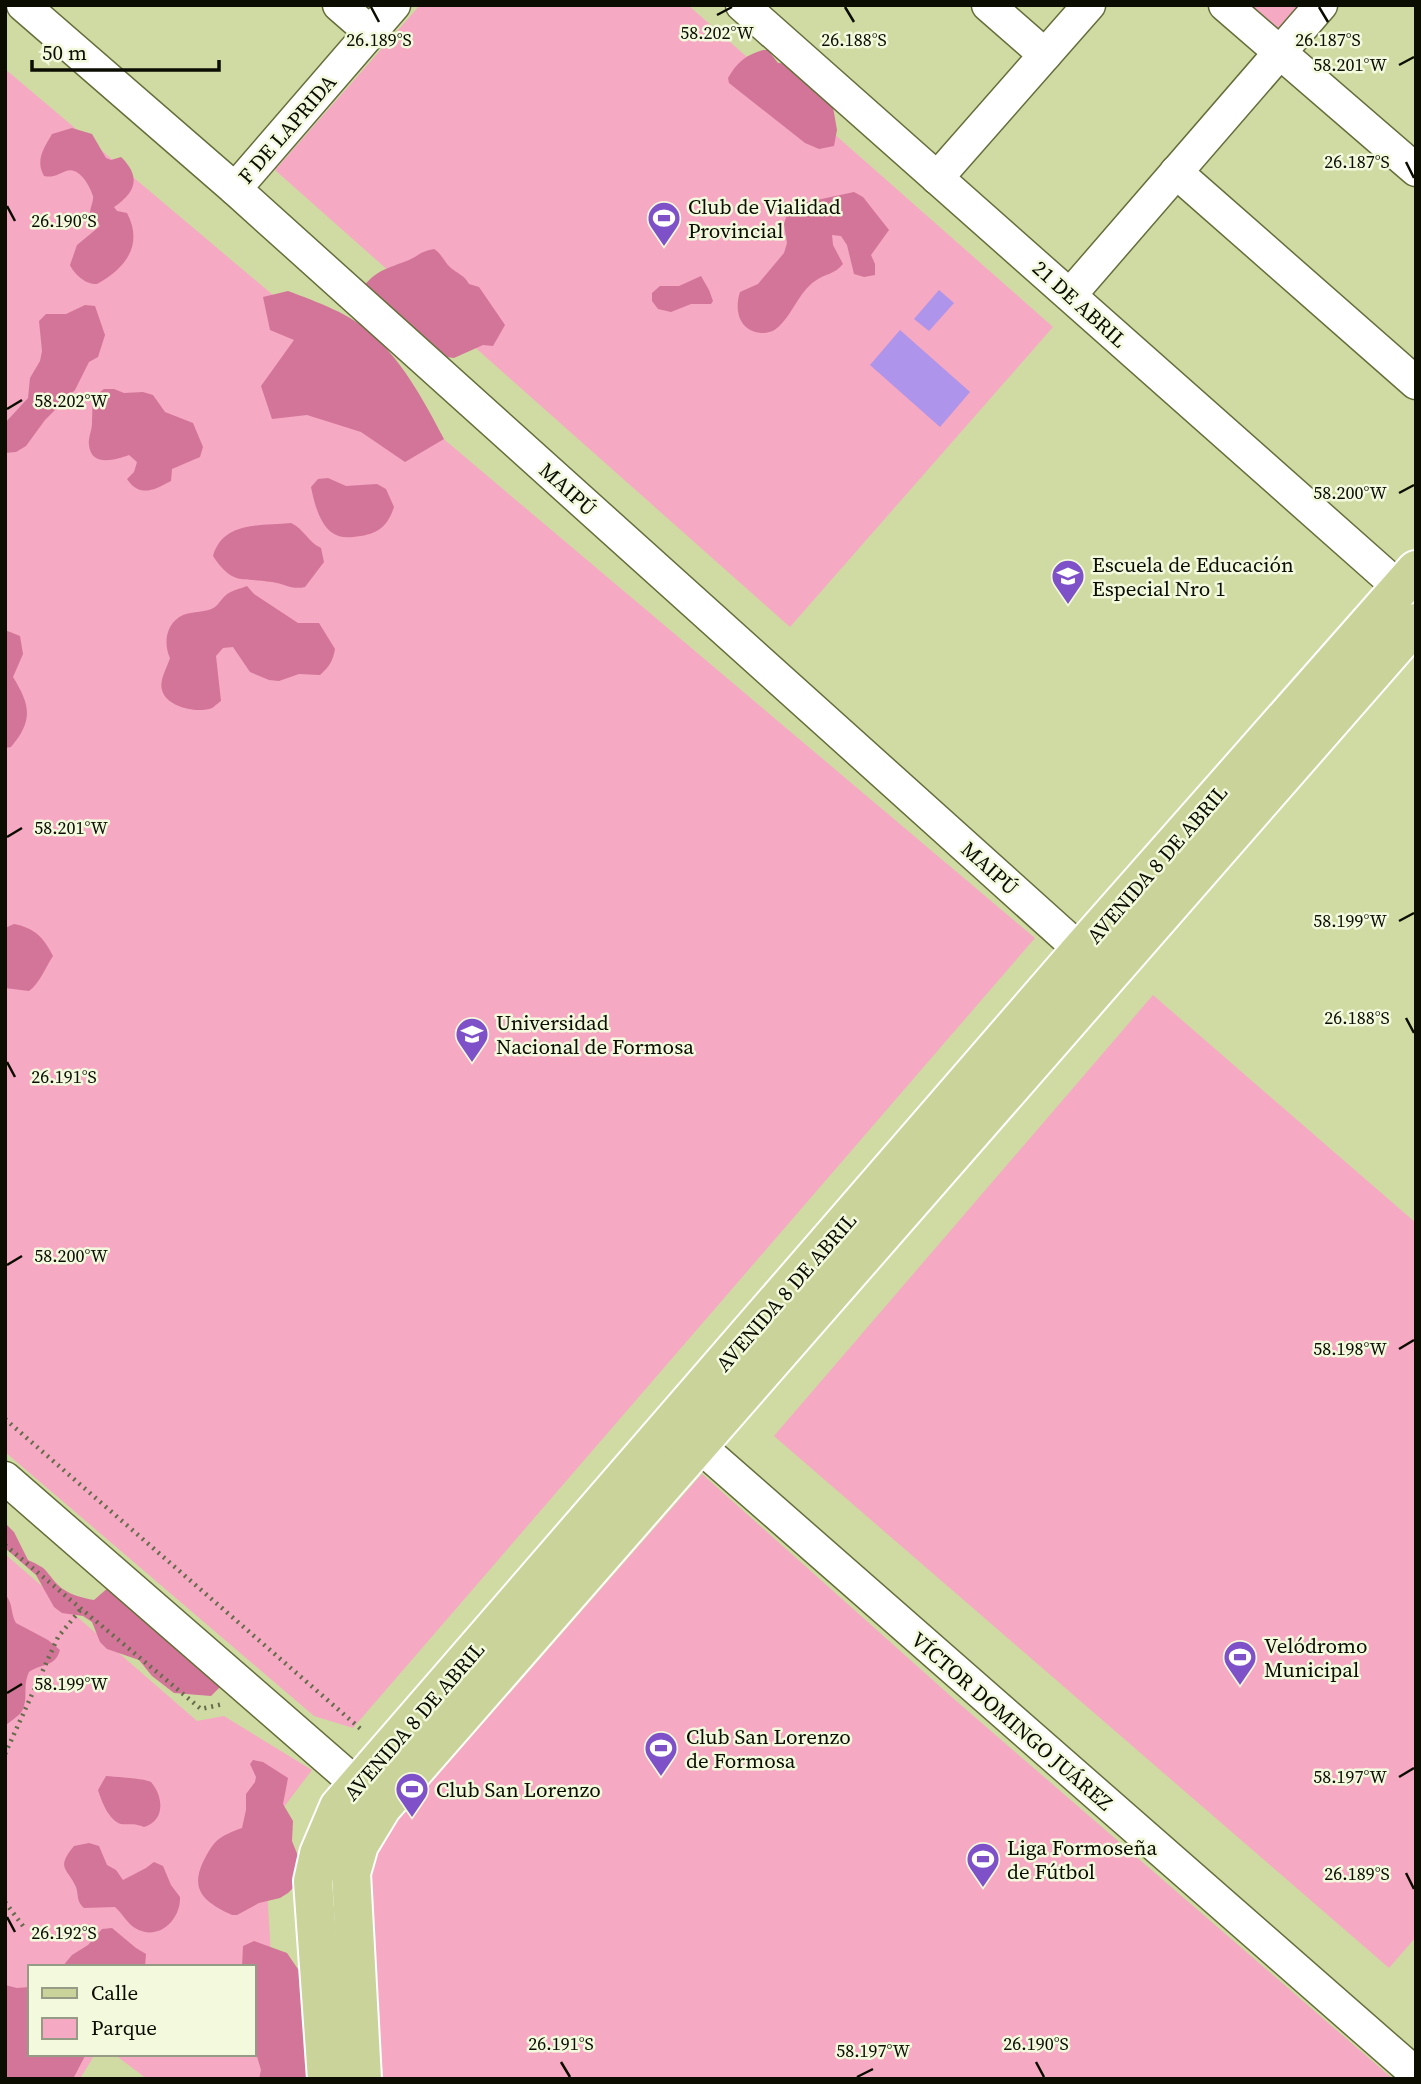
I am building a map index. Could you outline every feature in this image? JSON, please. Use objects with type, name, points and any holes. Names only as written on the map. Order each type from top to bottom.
[{"type":"main road","name":"AVENIDA 8 DE ABRIL","points":[[327,2079],[313,1881],[319,1854],[339,1807],[371,1796],[685,1435],[1081,950],[1410,588]]},
{"type":"main road","name":"AVENIDA 8 DE ABRIL","points":[[362,2079],[351,1873],[371,1796],[387,1752],[1110,976],[1416,623]]},
{"type":"street","name":"MAIPÚ","points":[[23,5],[234,190],[1110,976]]},
{"type":"street","points":[[339,5],[370,32]]},
{"type":"street","name":"F DE LAPRIDA","points":[[234,190],[394,5]]},
{"type":"street","name":"21 DE ABRIL","points":[[742,5],[1070,295],[1410,588]]},
{"type":"street","points":[[988,5],[1045,55]]},
{"type":"street","points":[[937,178],[1089,5]]},
{"type":"street","points":[[1226,5],[1416,170]]},
{"type":"street","points":[[1070,295],[1321,5]]},
{"type":"street","points":[[1176,172],[1416,383]]},
{"type":"street","name":"VÍCTOR DOMINGO JUÁREZ","points":[[685,1435],[1416,2074]]},
{"type":"street","points":[[5,1478],[371,1796]]},
{"type":"path","points":[[5,1419],[387,1752]]},
{"type":"path","points":[[5,1545],[201,1709],[223,1704],[232,1713]]},
{"type":"path","points":[[5,1754],[58,1637],[81,1609]]},
{"type":"path","points":[[5,1902],[26,1930]]},
{"type":"green space","name":"Club de Vialidad Provincial","points":[[420,5],[688,5],[1053,327],[790,627],[275,170]]},
{"type":"green space","points":[[1241,5],[1301,5],[1275,36]]},
{"type":"green space","name":"Universidad Nacional de Formosa","points":[[5,69],[1035,938],[353,1728],[314,1716],[5,1452]]},
{"type":"green space","name":"Velódromo Municipal","points":[[1153,995],[1416,1223],[1416,1937],[1389,1968],[774,1436]]},
{"type":"green space","points":[[702,1474],[954,1699],[1393,2079],[383,2079],[366,1857]]},
{"type":"green space","points":[[5,1554],[197,1721],[224,1716],[312,1770],[274,1820],[265,1852],[278,2079],[147,2079],[117,2056],[256,2056],[256,1965],[28,1965],[28,2056],[94,2056],[80,2079],[5,2079]]},
{"type":"shaded area","points":[[768,50],[778,63],[794,64],[814,76],[825,100],[833,107],[837,130],[834,146],[819,149],[805,143],[729,83],[728,78],[739,63]]},
{"type":"shaded area","points":[[72,128],[92,134],[106,158],[111,160],[121,157],[128,164],[134,178],[127,196],[114,207],[117,211],[127,213],[132,225],[129,255],[116,271],[97,284],[81,278],[70,265],[77,245],[100,226],[90,213],[93,198],[89,187],[75,171],[44,176],[40,165],[42,154],[52,134]]},
{"type":"shaded area","points":[[854,192],[863,197],[889,230],[871,255],[875,264],[875,275],[864,277],[854,274],[847,245],[841,236],[832,235],[833,245],[843,264],[809,286],[782,323],[770,332],[754,331],[743,324],[738,312],[740,292],[758,284],[784,253],[787,243],[784,224],[794,205]]},
{"type":"shaded area","points":[[434,249],[469,284],[479,287],[505,325],[493,346],[483,345],[454,358],[438,356],[365,285],[379,272]]},
{"type":"shaded area","points":[[701,276],[713,301],[711,304],[691,304],[671,312],[658,309],[652,301],[652,293],[660,286],[679,286]]},
{"type":"shaded area","points":[[939,290],[954,303],[929,331],[914,319]]},
{"type":"shaded area","points":[[288,291],[345,315],[374,336],[405,372],[444,439],[405,462],[361,432],[307,415],[272,419],[261,386],[294,340],[270,330],[263,297]]},
{"type":"shaded area","points":[[85,305],[95,306],[105,335],[98,357],[89,362],[75,390],[45,420],[26,446],[16,452],[5,453],[5,423],[28,398],[30,378],[40,361],[42,351],[39,321],[46,314],[66,314]]},
{"type":"shaded area","points":[[900,330],[970,392],[940,427],[870,365]]},
{"type":"shaded area","points":[[104,389],[153,395],[165,412],[193,423],[203,447],[200,457],[172,469],[171,481],[153,489],[137,489],[127,479],[134,472],[137,462],[129,455],[104,460],[94,457],[91,452],[89,442],[93,404],[96,396]]},
{"type":"shaded area","points":[[328,478],[346,486],[377,484],[386,489],[394,507],[388,521],[379,530],[361,536],[344,537],[331,532],[320,517],[311,487],[318,479]]},
{"type":"shaded area","points":[[291,523],[321,548],[324,562],[305,587],[232,576],[213,556],[225,536],[234,531],[244,527]]},
{"type":"shaded area","points":[[247,586],[254,594],[298,623],[319,623],[335,649],[328,666],[320,675],[299,674],[279,681],[269,680],[250,672],[233,647],[223,648],[216,656],[221,701],[206,710],[176,705],[165,696],[161,686],[170,658],[167,640],[170,628],[183,615],[211,609],[228,593]]},
{"type":"shaded area","points":[[5,630],[20,636],[23,654],[13,677],[23,696],[27,712],[23,729],[11,747],[5,748]]},
{"type":"shaded area","points":[[14,924],[28,928],[38,935],[53,956],[29,991],[5,988],[5,928]]},
{"type":"shaded area","points":[[7,1525],[14,1532],[28,1560],[43,1568],[62,1588],[94,1600],[109,1587],[222,1685],[211,1696],[174,1693],[152,1676],[139,1660],[107,1649],[100,1642],[92,1622],[83,1616],[62,1613],[54,1607],[36,1575],[5,1548]]},
{"type":"shaded area","points":[[5,1594],[16,1623],[48,1640],[60,1650],[55,1660],[29,1672],[22,1711],[5,1726]]},
{"type":"shaded area","points":[[253,1760],[263,1762],[288,1778],[283,1804],[293,1821],[292,1841],[300,1861],[295,1886],[288,1893],[232,1915],[215,1906],[203,1895],[199,1889],[199,1872],[214,1844],[222,1837],[242,1828],[246,1794],[256,1777],[250,1764]]},
{"type":"shaded area","points":[[106,1776],[151,1782],[160,1801],[156,1820],[144,1827],[121,1824],[113,1819],[98,1790]]},
{"type":"shaded area","points":[[89,1843],[99,1846],[107,1865],[116,1870],[123,1880],[154,1862],[163,1866],[171,1885],[180,1897],[177,1914],[172,1921],[160,1930],[144,1932],[132,1926],[115,1907],[84,1908],[64,1864],[74,1846]]},
{"type":"shaded area","points":[[112,1928],[146,1954],[145,1965],[64,1965],[102,1929]]},
{"type":"shaded area","points":[[254,1941],[287,1953],[304,1978],[316,2079],[259,2079],[261,2070],[256,2053],[256,1965],[242,1965],[243,1946]]},
{"type":"shaded area","points":[[5,1985],[28,1987],[28,2056],[85,2056],[73,2079],[5,2079]]},
{"type":"place","name":"Club de Vialidad Provincial","points":[[664,248]]},
{"type":"place","name":"Escuela de Educación Especial Nro 1","points":[[1068,606]]},
{"type":"place","name":"Universidad Nacional de Formosa","points":[[472,1064]]},
{"type":"place","name":"Velódromo Municipal","points":[[1240,1687]]},
{"type":"place","name":"Club San Lorenzo de Formosa","points":[[661,1778]]},
{"type":"place","name":"Club San Lorenzo","points":[[412,1819]]},
{"type":"place","name":"Liga Formoseña de Fútbol","points":[[983,1889]]}]
